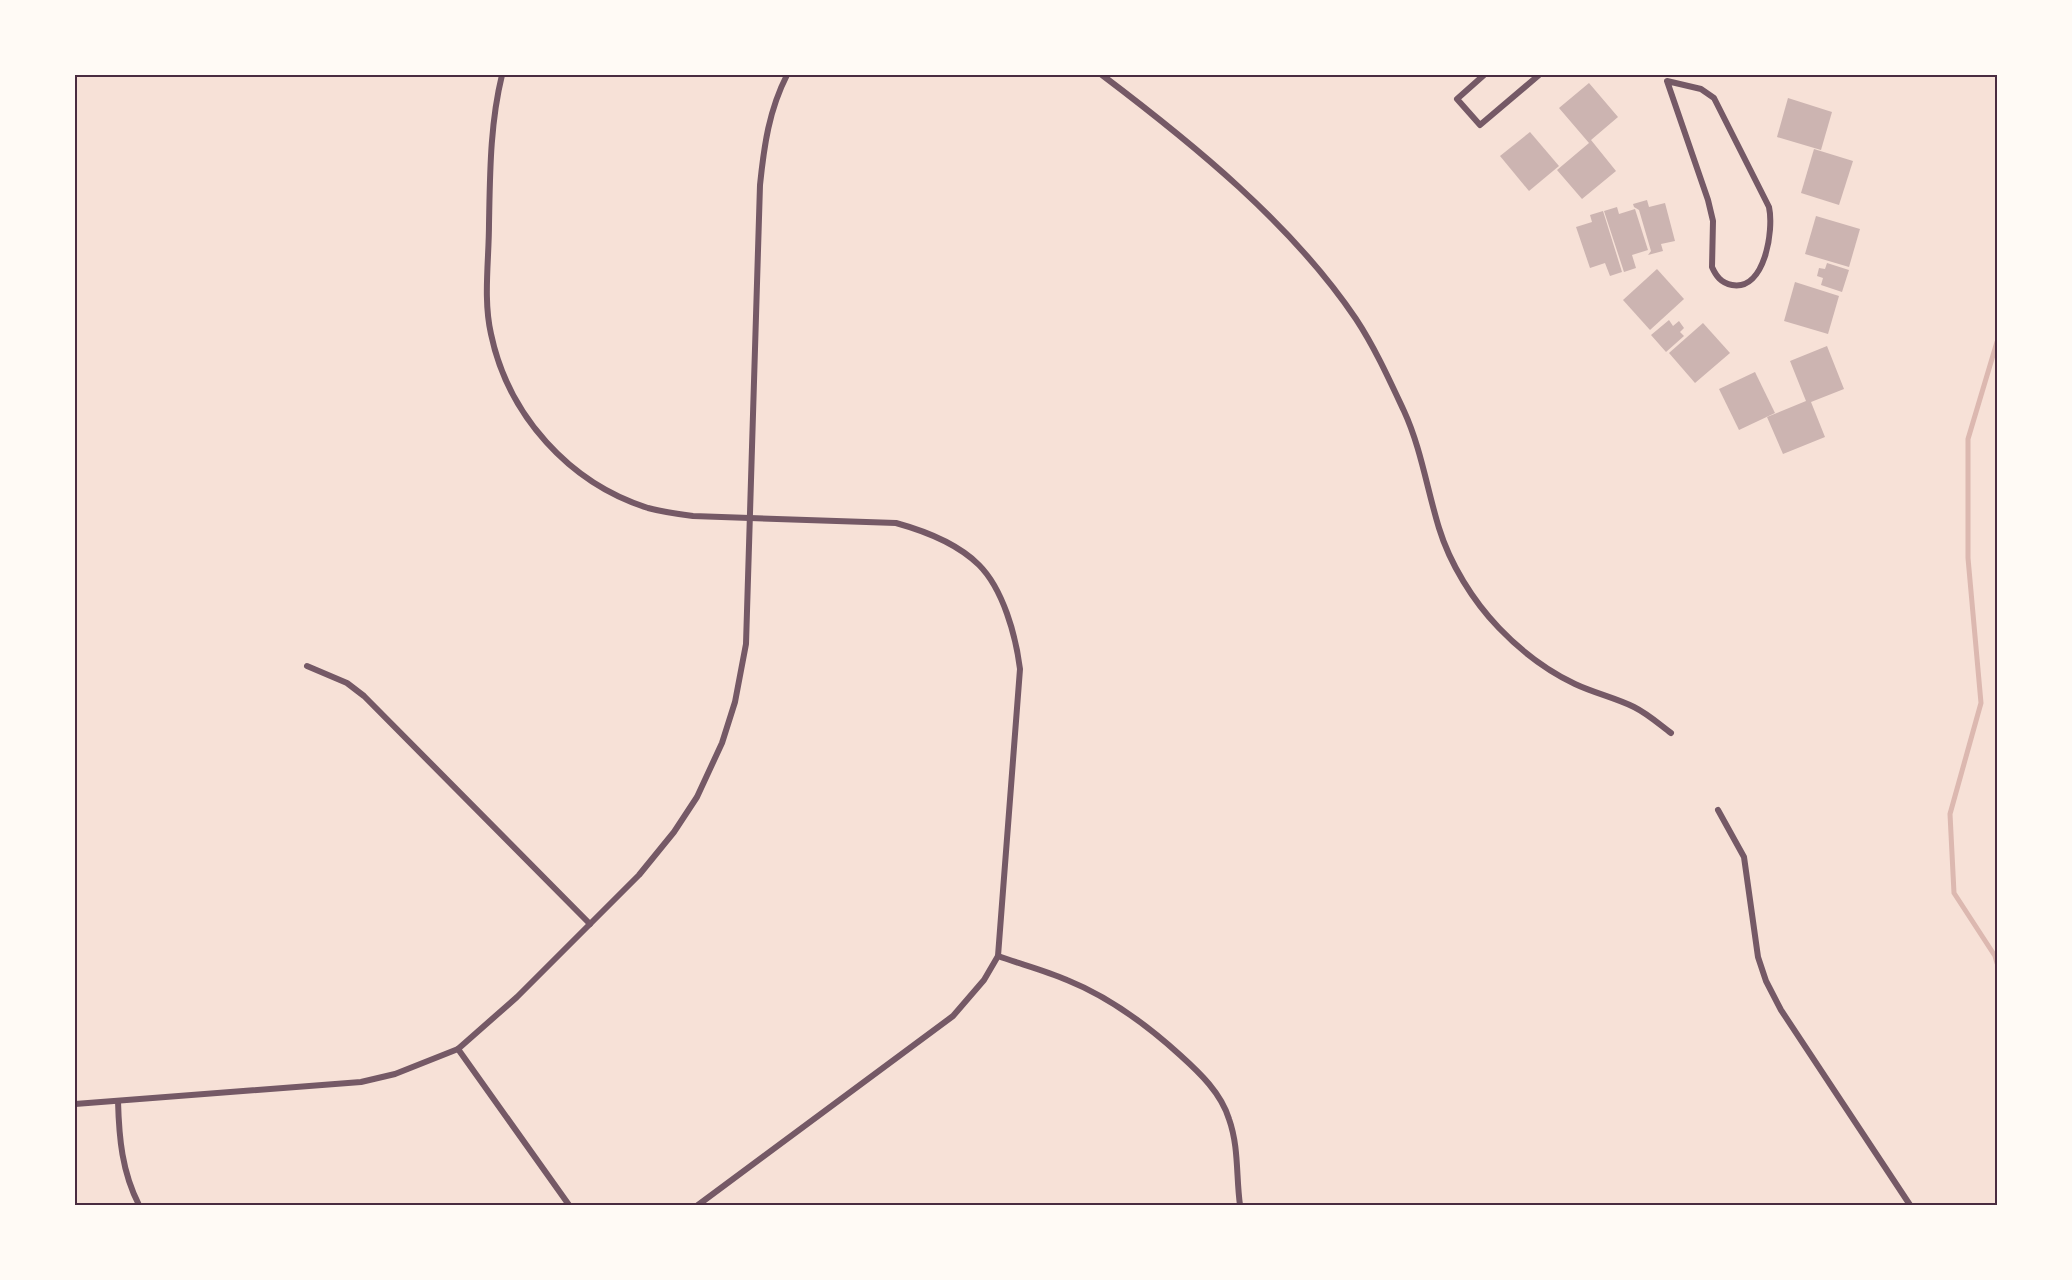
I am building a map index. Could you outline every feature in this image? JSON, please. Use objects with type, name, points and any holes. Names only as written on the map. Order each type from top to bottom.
[{"type":"street","points":[[502,75],[494,118],[490,174],[488,307],[490,332],[508,385],[523,413],[547,444],[592,482],[622,498],[661,511],[693,516],[896,523],[944,541],[980,566],[993,585],[1012,628],[1017,646],[1020,669],[998,956],[984,980],[953,1016],[698,1205]]},
{"type":"street","points":[[75,1104],[361,1083],[395,1074],[458,1049],[517,997],[639,875],[674,832],[697,797],[722,742],[735,702],[746,644],[760,185],[770,120],[787,75]]},
{"type":"street","points":[[1102,75],[1226,176],[1293,243],[1344,302],[1379,358],[1406,414],[1418,448],[1439,530],[1450,556],[1466,585],[1499,629],[1516,645],[1553,671],[1576,684],[1632,706],[1671,733]]},
{"type":"street","points":[[1484,75],[1457,99],[1480,125],[1535,76]]},
{"type":"street","points":[[1666,78],[1701,89],[1714,98],[1769,207],[1772,218],[1768,246],[1756,275],[1748,283],[1738,286],[1721,281],[1712,267],[1713,221],[1666,78]]},
{"type":"street","points":[[307,666],[347,683],[364,696],[590,924]]},
{"type":"street","points":[[1718,810],[1744,857],[1754,936],[1766,981],[1781,1010],[1911,1205]]},
{"type":"street","points":[[998,956],[1066,979],[1118,1006],[1148,1027],[1190,1064],[1220,1100],[1229,1119],[1237,1157],[1240,1205]]},
{"type":"street","points":[[458,1049],[569,1205]]},
{"type":"street","points":[[118,1101],[123,1160],[139,1205]]},
{"type":"building","points":[[1589,83],[1618,117],[1591,140],[1616,171],[1582,199],[1557,170],[1589,143],[1559,108]]},
{"type":"building","points":[[1788,98],[1832,112],[1821,150],[1777,137]]},
{"type":"building","points":[[1530,132],[1559,166],[1529,191],[1500,156]]},
{"type":"building","points":[[1814,149],[1853,161],[1839,205],[1801,193]]},
{"type":"building","points":[[1647,200],[1649,207],[1665,203],[1675,241],[1661,244],[1663,251],[1648,255],[1651,251],[1639,210],[1633,204]]},
{"type":"building","points":[[1617,207],[1619,214],[1635,209],[1648,250],[1632,255],[1636,268],[1624,272],[1604,211]]},
{"type":"building","points":[[1603,211],[1622,272],[1610,276],[1605,263],[1590,268],[1576,227],[1592,222],[1590,215]]},
{"type":"building","points":[[1816,216],[1860,229],[1849,267],[1805,254]]},
{"type":"building","points":[[1827,263],[1849,270],[1842,292],[1821,285],[1823,278],[1817,276],[1819,268],[1825,269]]},
{"type":"building","points":[[1657,269],[1684,299],[1650,330],[1623,300]]},
{"type":"building","points":[[1795,282],[1839,296],[1828,334],[1784,321]]},
{"type":"building","points":[[1669,320],[1673,326],[1679,321],[1684,328],[1680,332],[1684,336],[1666,352],[1651,335]]},
{"type":"building","points":[[1703,323],[1730,353],[1695,383],[1669,353]]},
{"type":"building","points":[[1827,346],[1844,389],[1811,402],[1825,437],[1783,454],[1767,417],[1806,401],[1790,361]]},
{"type":"building","points":[[1755,372],[1775,413],[1739,430],[1719,389]]},
{"type":"waterway","points":[[1997,342],[1968,439],[1968,558],[1981,703],[1950,814],[1954,893],[1995,956],[1997,963]]}]
